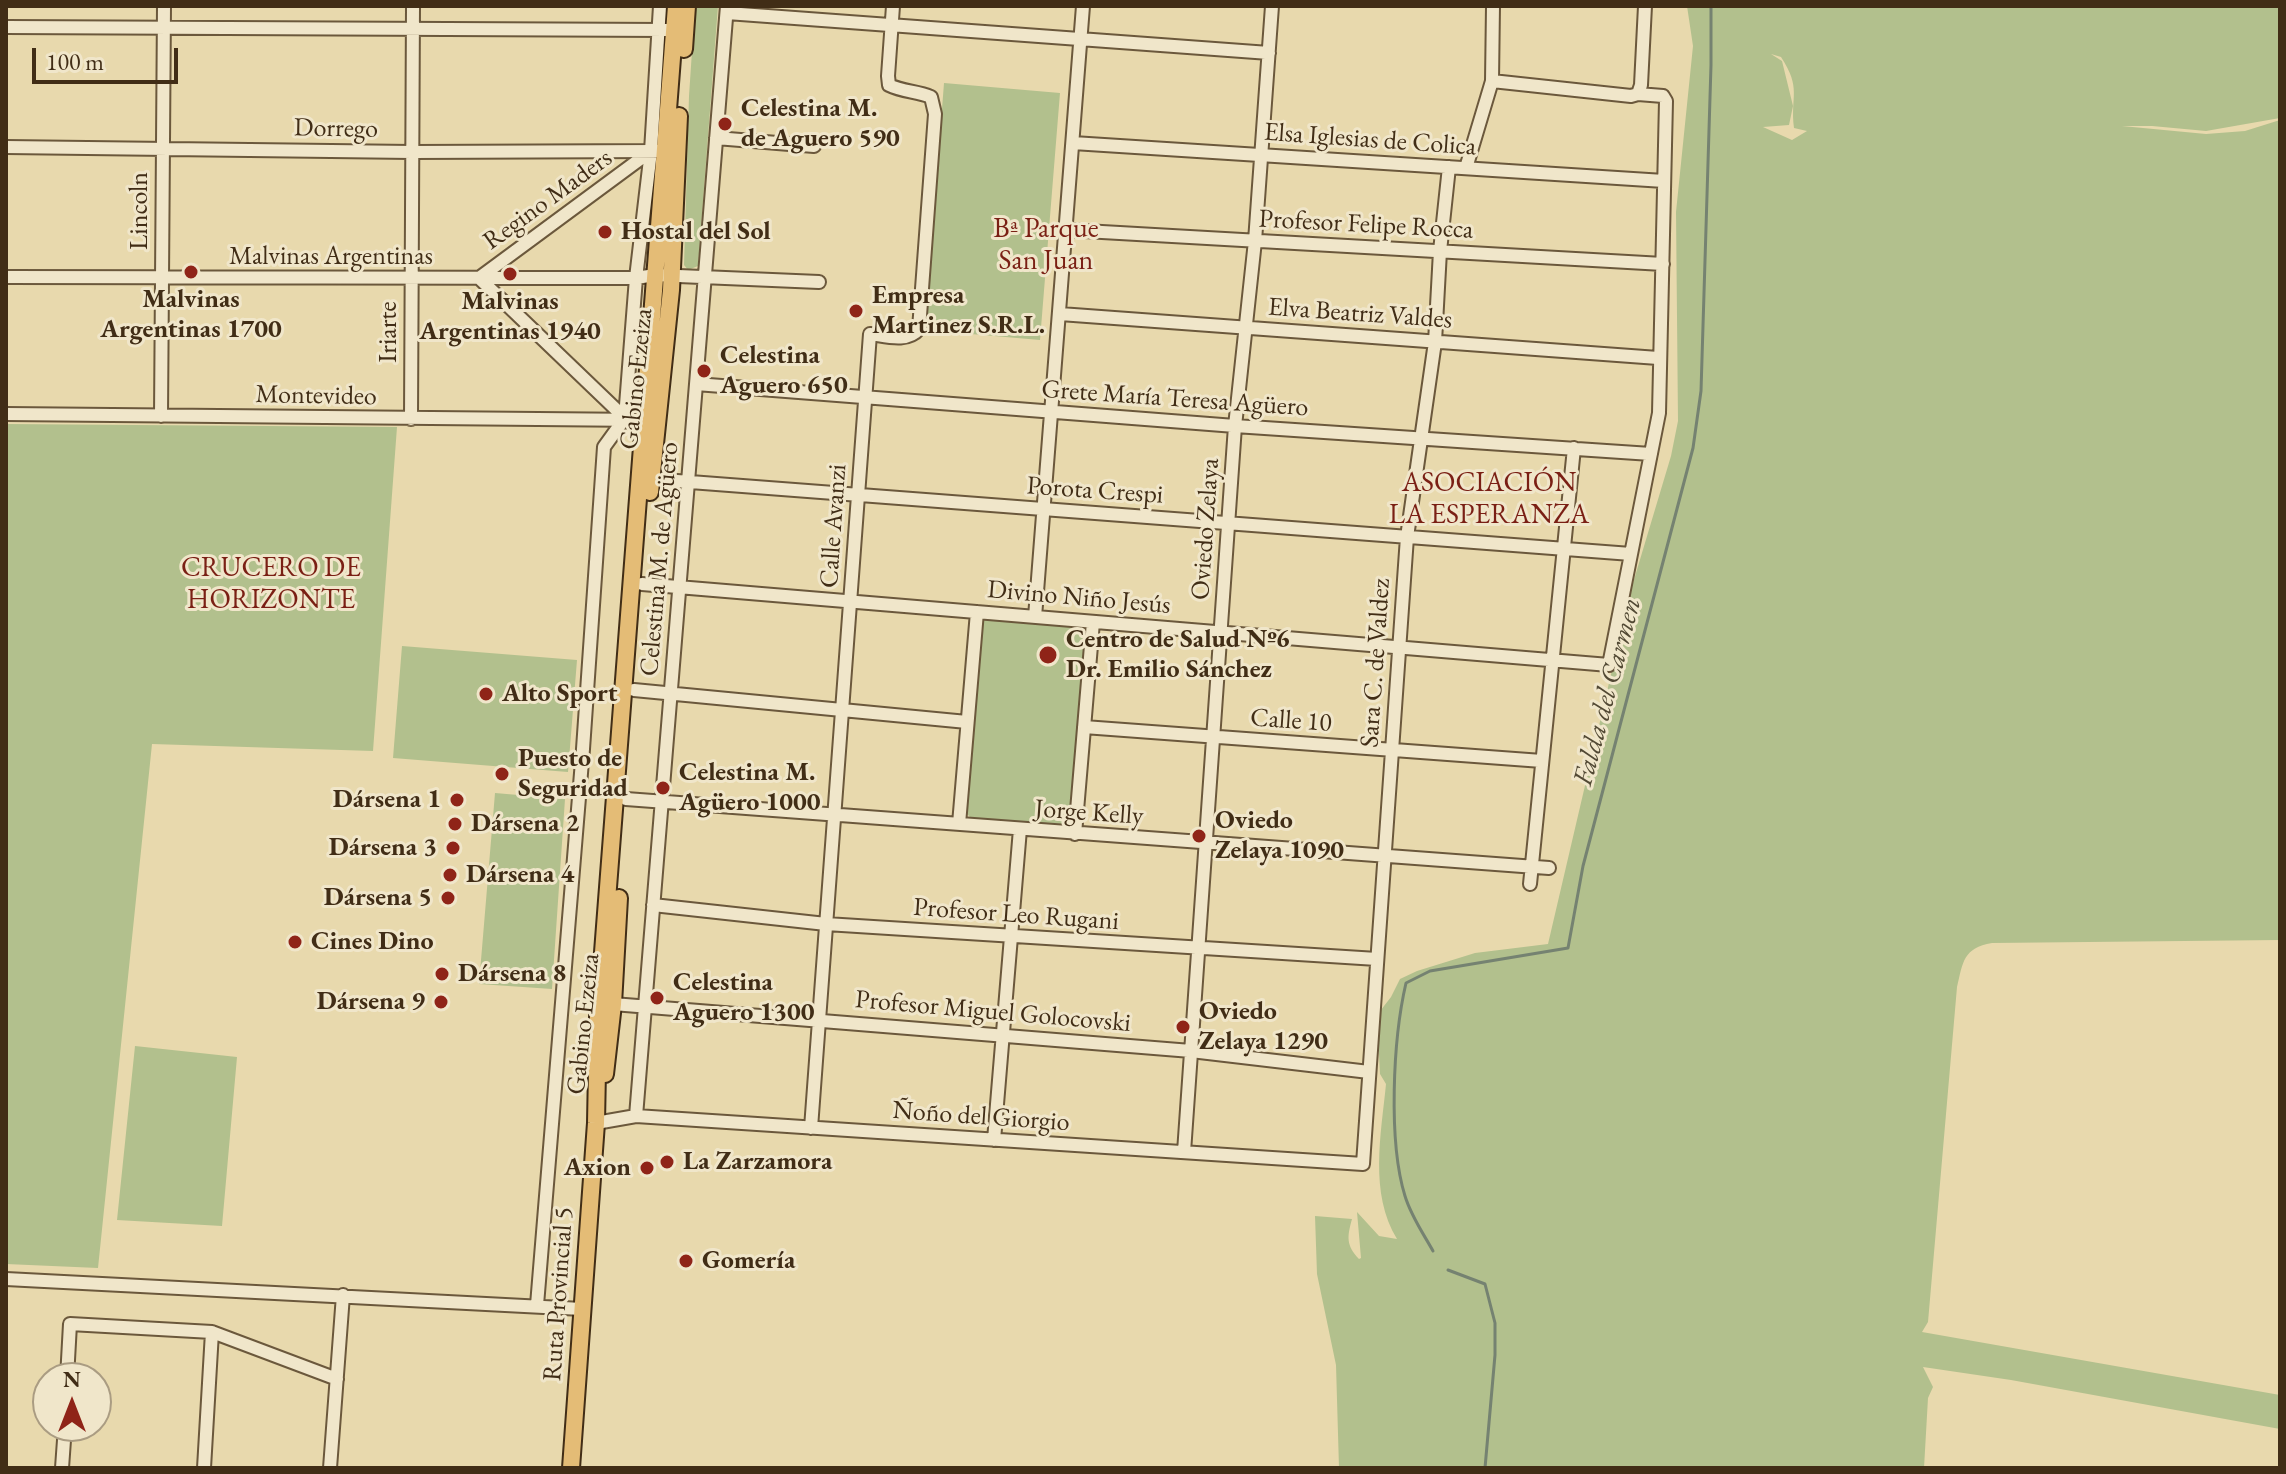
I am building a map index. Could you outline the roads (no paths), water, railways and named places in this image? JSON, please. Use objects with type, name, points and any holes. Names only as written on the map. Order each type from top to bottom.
[{"type":"main road","name":"Gabino Ezeiza","points":[[596,1123],[598,1017],[644,420],[663,276],[658,151],[666,30],[676,6]]},
{"type":"main road","name":"Gabino Ezeiza","points":[[596,1123],[604,1085],[613,1004],[663,276],[687,6]]},
{"type":"main road","name":"Ruta Provincial 5","points":[[571,1468],[596,1123]]},
{"type":"street","name":"Lincoln","points":[[161,416],[164,6]]},
{"type":"street","name":"Iriarte","points":[[411,419],[413,6]]},
{"type":"street","points":[[6,27],[666,30],[660,6]]},
{"type":"street","name":"Calle Avanzi","points":[[811,1128],[870,334],[903,337],[914,335],[919,329],[935,114],[931,97],[901,91],[889,85],[893,6]]},
{"type":"street","points":[[1035,617],[1083,6]]},
{"type":"street","name":"Oviedo Zelaya","points":[[1184,1152],[1235,426],[1255,241],[1272,6]]},
{"type":"street","points":[[1466,168],[1492,81],[1493,6]]},
{"type":"street","points":[[1638,94],[1645,6]]},
{"type":"street","points":[[727,10],[891,26],[1269,53]]},
{"type":"street","name":"Celestina M. de Agüero","points":[[636,1116],[727,10]]},
{"type":"street","points":[[1492,81],[1631,96],[1663,96],[1666,101],[1659,413],[1631,554]]},
{"type":"street","points":[[716,138],[814,146]]},
{"type":"street","name":"Elsa Iglesias de Colica","points":[[1073,143],[1664,181]]},
{"type":"street","name":"Dorrego","points":[[6,147],[412,152],[658,151]]},
{"type":"street","points":[[537,1305],[583,749],[604,447],[625,418],[636,278],[658,151]]},
{"type":"street","name":"Regino Maders","points":[[625,418],[479,278],[658,151]]},
{"type":"street","name":"Sara C. de Valdez","points":[[1363,1164],[1407,537],[1435,342],[1449,167]]},
{"type":"street","name":"Profesor Felipe Rocca","points":[[1067,230],[1663,264]]},
{"type":"street","name":"Malvinas Argentinas","points":[[6,277],[663,276],[819,282]]},
{"type":"street","name":"Elva Beatriz Valdes","points":[[1060,314],[1658,358]]},
{"type":"street","name":"Grete María Teresa Agüero","points":[[696,384],[1235,426],[1651,454]]},
{"type":"street","name":"Montevideo","points":[[6,414],[644,420]]},
{"type":"street","points":[[1530,884],[1574,448]]},
{"type":"street","name":"Porota Crespi","points":[[651,479],[1631,554]]},
{"type":"street","name":"Divino Niño Jesús","points":[[642,584],[1609,665],[1631,554]]},
{"type":"street","points":[[959,824],[977,612]]},
{"type":"street","points":[[1075,834],[1093,622]]},
{"type":"street","points":[[634,690],[967,722]]},
{"type":"street","name":"Calle 10","points":[[1084,727],[1542,761]]},
{"type":"street","name":"Jorge Kelly","points":[[626,799],[1549,868]]},
{"type":"street","points":[[994,1140],[1020,829]]},
{"type":"street","name":"Profesor Leo Rugani","points":[[653,905],[826,924],[1377,959]]},
{"type":"street","name":"Profesor Miguel Golocovski","points":[[613,1004],[1191,1051],[1369,1072]]},
{"type":"street","name":"Ñoño del Giorgio","points":[[596,1123],[636,1116],[1363,1164]]},
{"type":"street","points":[[6,1279],[582,1309]]},
{"type":"street","points":[[330,1468],[343,1295]]},
{"type":"street","points":[[68,1362],[70,1324],[212,1332],[337,1379]]},
{"type":"street","points":[[204,1468],[212,1332]]},
{"type":"street","points":[[62,1468],[64,1442]]},
{"type":"waterway","name":"Falda del Carmen","points":[[1433,1251],[1408,1203],[1396,1147],[1395,1061],[1406,983],[1430,971],[1568,948],[1583,866],[1693,448],[1701,391],[1711,6]]},
{"type":"waterway","name":"Falda del Carmen","points":[[1448,1270],[1485,1284],[1495,1323],[1485,1468]]},
{"type":"place","name":"Celestina M. de Aguero 590","points":[[725,124]]},
{"type":"place","name":"Hostal del Sol","points":[[605,232]]},
{"type":"place","name":"Malvinas Argentinas 1700","points":[[191,272]]},
{"type":"place","name":"Malvinas Argentinas 1940","points":[[510,274]]},
{"type":"place","name":"Empresa Martinez S.R.L.","points":[[856,311]]},
{"type":"place","name":"Celestina Aguero 650","points":[[704,371]]},
{"type":"place","name":"Centro de Salud Nº6 Dr. Emilio Sánchez","points":[[1048,655]]},
{"type":"place","name":"Alto Sport","points":[[486,694]]},
{"type":"place","name":"Puesto de Seguridad","points":[[502,774]]},
{"type":"place","name":"Celestina M. Agüero 1000","points":[[663,788]]},
{"type":"place","name":"Dársena 1","points":[[457,800]]},
{"type":"place","name":"Dársena 2","points":[[455,824]]},
{"type":"place","name":"Oviedo Zelaya 1090","points":[[1199,836]]},
{"type":"place","name":"Dársena 3","points":[[453,848]]},
{"type":"place","name":"Dársena 4","points":[[450,875]]},
{"type":"place","name":"Dársena 5","points":[[448,898]]},
{"type":"place","name":"Cines Dino","points":[[295,942]]},
{"type":"place","name":"Dársena 8","points":[[442,974]]},
{"type":"place","name":"Celestina Aguero 1300","points":[[657,998]]},
{"type":"place","name":"Dársena 9","points":[[441,1002]]},
{"type":"place","name":"Oviedo Zelaya 1290","points":[[1183,1027]]},
{"type":"place","name":"La Zarzamora","points":[[667,1162]]},
{"type":"place","name":"Axion","points":[[647,1168]]},
{"type":"place","name":"Gomería","points":[[686,1261]]},
{"type":"district","name":"Bª Parque San Juan","points":[[1046,245]]},
{"type":"district","name":"ASOCIACIÓN LA ESPERANZA","points":[[1489,499]]},
{"type":"district","name":"CRUCERO DE HORIZONTE","points":[[271,584]]}]
